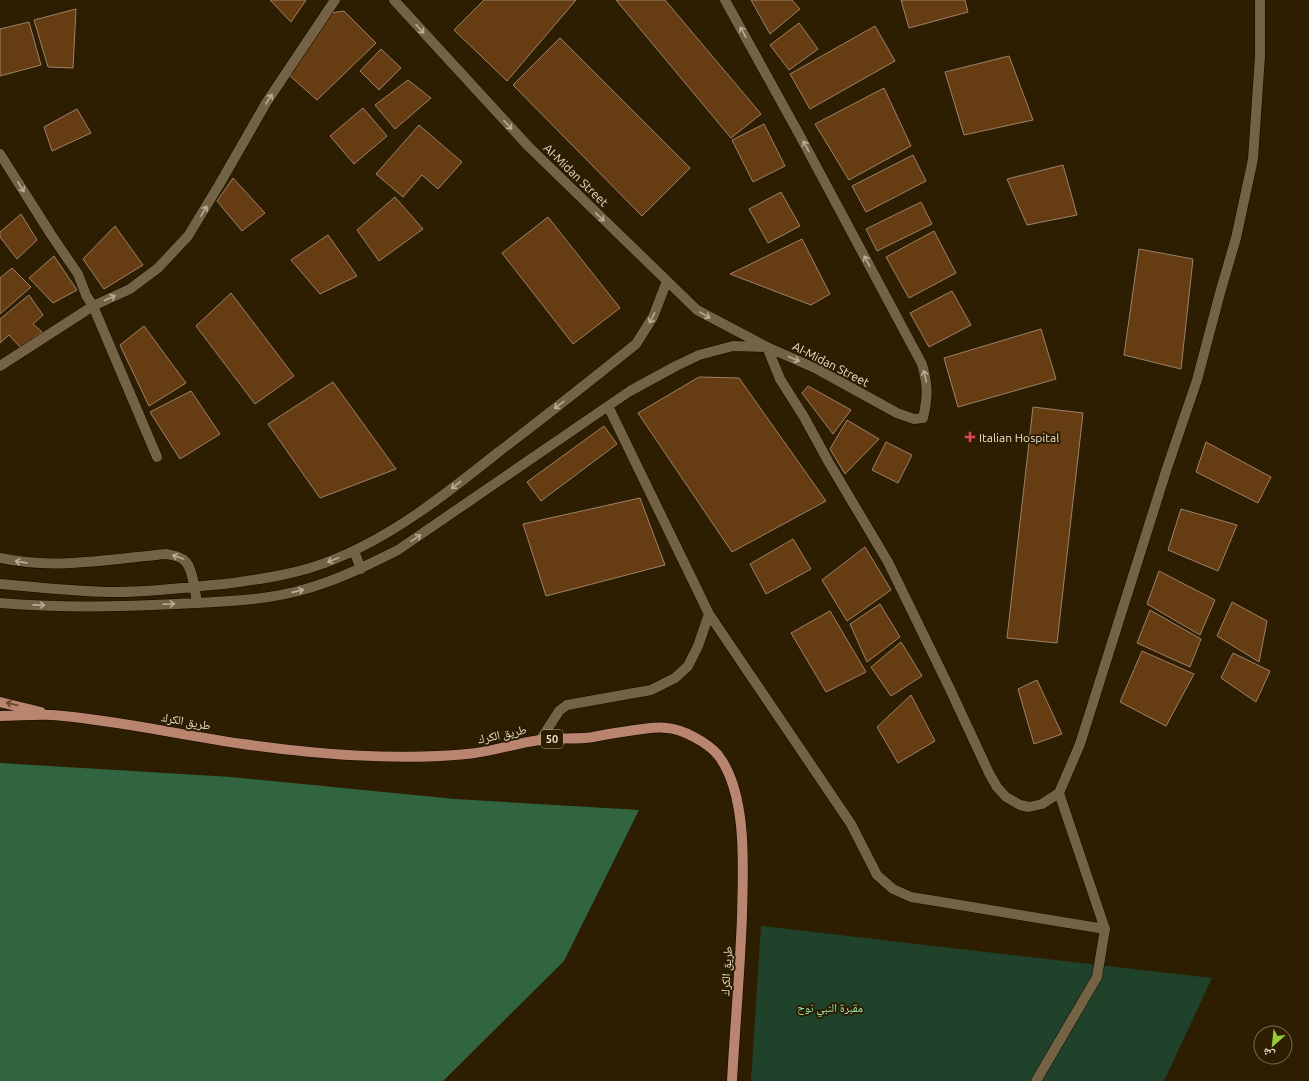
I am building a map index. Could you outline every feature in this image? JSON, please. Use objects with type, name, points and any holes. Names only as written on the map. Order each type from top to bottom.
[{"type":"main road","name":"طريق الكرك","points":[[0,702],[51,715],[135,725],[242,744],[330,754],[439,756],[484,752],[541,739],[580,739],[656,727],[670,728],[683,732],[702,742],[716,753],[724,765],[734,789],[742,827],[743,878],[740,971],[732,1081]]},
{"type":"main road","name":"طريق الكرك","points":[[0,716],[51,715]]},
{"type":"street","points":[[0,366],[93,306],[130,289],[158,268],[188,236],[266,103],[335,0]]},
{"type":"street","name":"AI-Midan Street","points":[[394,0],[528,146],[696,310],[767,347],[817,369],[897,413],[914,419],[923,418],[927,393],[926,379],[922,364],[799,134],[725,0]]},
{"type":"street","points":[[0,603],[17,605],[120,607],[266,598],[309,588],[361,569],[398,550],[630,391],[676,366],[699,356],[733,346],[767,347],[780,379],[804,417],[828,461],[888,562],[997,787],[1006,797],[1020,805],[1029,807],[1042,804],[1059,793],[1080,744],[1167,468],[1197,380],[1236,238],[1253,159],[1260,56],[1260,0]]},
{"type":"street","points":[[0,154],[78,274],[157,457]]},
{"type":"street","points":[[0,584],[67,590],[119,592],[194,587],[259,580],[309,569],[354,551],[398,526],[446,493],[636,344],[653,317],[667,282]]},
{"type":"street","points":[[608,406],[709,614],[852,824],[877,875],[893,889],[911,897],[1105,929]]},
{"type":"street","points":[[354,551],[361,569]]},
{"type":"street","points":[[0,558],[39,564],[82,562],[166,554],[176,556],[184,559],[188,564],[194,587],[196,603]]},
{"type":"street","points":[[541,739],[559,711],[567,705],[651,690],[675,678],[688,666],[698,646],[709,614]]},
{"type":"street","points":[[1036,1081],[1097,977],[1105,929],[1059,793]]},
{"type":"green space","points":[[0,763],[231,777],[455,799],[639,810],[564,961],[443,1081],[0,1081]]},
{"type":"green space","name":"مقبرة النبي نوح","points":[[761,926],[1212,978],[1164,1081],[751,1081]]},
{"type":"building","points":[[270,0],[306,0],[291,22]]},
{"type":"building","points":[[484,0],[576,0],[507,81],[454,30]]},
{"type":"building","points":[[616,0],[665,0],[761,114],[731,138]]},
{"type":"building","points":[[751,0],[792,0],[800,9],[770,34]]},
{"type":"building","points":[[901,0],[965,0],[968,12],[909,28]]},
{"type":"building","points":[[76,9],[73,68],[48,67],[34,20]]},
{"type":"building","points":[[344,11],[376,43],[317,100],[289,75],[330,13]]},
{"type":"building","points":[[29,22],[41,65],[0,76],[0,29]]},
{"type":"building","points":[[799,23],[818,49],[789,70],[770,45]]},
{"type":"building","points":[[875,26],[895,61],[810,109],[790,74]]},
{"type":"building","points":[[560,38],[690,168],[642,216],[513,85]]},
{"type":"building","points":[[381,49],[401,68],[379,90],[360,71]]},
{"type":"building","points":[[1009,56],[1033,120],[964,135],[945,72]]},
{"type":"building","points":[[408,80],[431,98],[395,129],[375,105]]},
{"type":"building","points":[[884,88],[911,146],[849,180],[815,124]]},
{"type":"building","points":[[363,108],[387,136],[354,164],[330,136]]},
{"type":"building","points":[[77,109],[91,133],[52,151],[44,127]]},
{"type":"building","points":[[764,124],[785,166],[753,182],[732,140]]},
{"type":"building","points":[[419,125],[462,162],[438,189],[422,175],[403,197],[376,174]]},
{"type":"building","points":[[913,155],[926,181],[866,212],[852,186]]},
{"type":"building","points":[[1063,165],[1077,215],[1027,225],[1007,179]]},
{"type":"building","points":[[233,178],[265,213],[242,231],[217,201]]},
{"type":"building","points":[[781,192],[800,226],[768,243],[749,209]]},
{"type":"building","points":[[395,197],[423,229],[379,261],[357,230]]},
{"type":"building","points":[[921,202],[932,224],[877,251],[866,229]]},
{"type":"building","points":[[21,214],[37,240],[17,259],[0,237],[0,232]]},
{"type":"building","points":[[548,217],[620,308],[573,344],[502,253]]},
{"type":"building","points":[[115,226],[143,265],[104,289],[83,259]]},
{"type":"building","points":[[934,231],[956,273],[909,298],[886,257]]},
{"type":"building","points":[[328,235],[357,276],[320,294],[291,260]]},
{"type":"building","points":[[802,239],[830,294],[811,305],[730,274]]},
{"type":"building","points":[[1139,249],[1193,259],[1181,369],[1124,355]]},
{"type":"building","points":[[54,256],[77,290],[53,303],[29,278]]},
{"type":"building","points":[[12,268],[31,287],[0,314],[0,278]]},
{"type":"building","points":[[952,291],[971,325],[929,347],[910,313]]},
{"type":"building","points":[[231,293],[294,376],[255,404],[196,326]]},
{"type":"building","points":[[29,295],[43,315],[33,324],[42,332],[21,348],[9,335],[0,343],[0,319]]},
{"type":"building","points":[[144,326],[186,383],[149,406],[120,345]]},
{"type":"building","points":[[1041,329],[1056,379],[958,407],[944,358]]},
{"type":"building","points":[[699,377],[739,378],[826,501],[732,552],[638,413]]},
{"type":"building","points":[[333,382],[396,469],[320,498],[268,424]]},
{"type":"building","points":[[808,386],[851,410],[833,434],[802,393]]},
{"type":"building","points":[[191,391],[220,434],[180,459],[150,412]]},
{"type":"building","points":[[1033,407],[1083,413],[1057,643],[1007,638]]},
{"type":"building","points":[[847,420],[879,439],[845,474],[830,449]]},
{"type":"building","points":[[604,426],[617,444],[541,501],[527,482]]},
{"type":"building","points":[[886,442],[912,455],[898,483],[872,470]]},
{"type":"building","points":[[1206,442],[1271,477],[1258,503],[1196,472]]},
{"type":"building","points":[[640,498],[665,565],[546,596],[523,524]]},
{"type":"building","points":[[1181,509],[1237,525],[1218,571],[1168,550]]},
{"type":"building","points":[[793,539],[811,569],[766,594],[750,564]]},
{"type":"building","points":[[865,547],[891,590],[847,621],[822,580]]},
{"type":"building","points":[[1159,571],[1215,600],[1200,635],[1147,604]]},
{"type":"building","points":[[1232,602],[1267,621],[1259,662],[1217,636]]},
{"type":"building","points":[[880,604],[900,637],[867,662],[850,624]]},
{"type":"building","points":[[1150,610],[1201,639],[1190,667],[1137,643]]},
{"type":"building","points":[[830,611],[866,672],[826,692],[791,633]]},
{"type":"building","points":[[901,642],[922,676],[891,696],[871,667]]},
{"type":"building","points":[[1142,651],[1194,674],[1166,726],[1120,702]]},
{"type":"building","points":[[1233,653],[1270,671],[1256,702],[1221,678]]},
{"type":"building","points":[[1037,680],[1062,734],[1034,744],[1018,689]]},
{"type":"building","points":[[911,695],[935,741],[898,763],[877,727]]},
{"type":"place","name":"Italian Hospital","points":[[970,437]]}]
